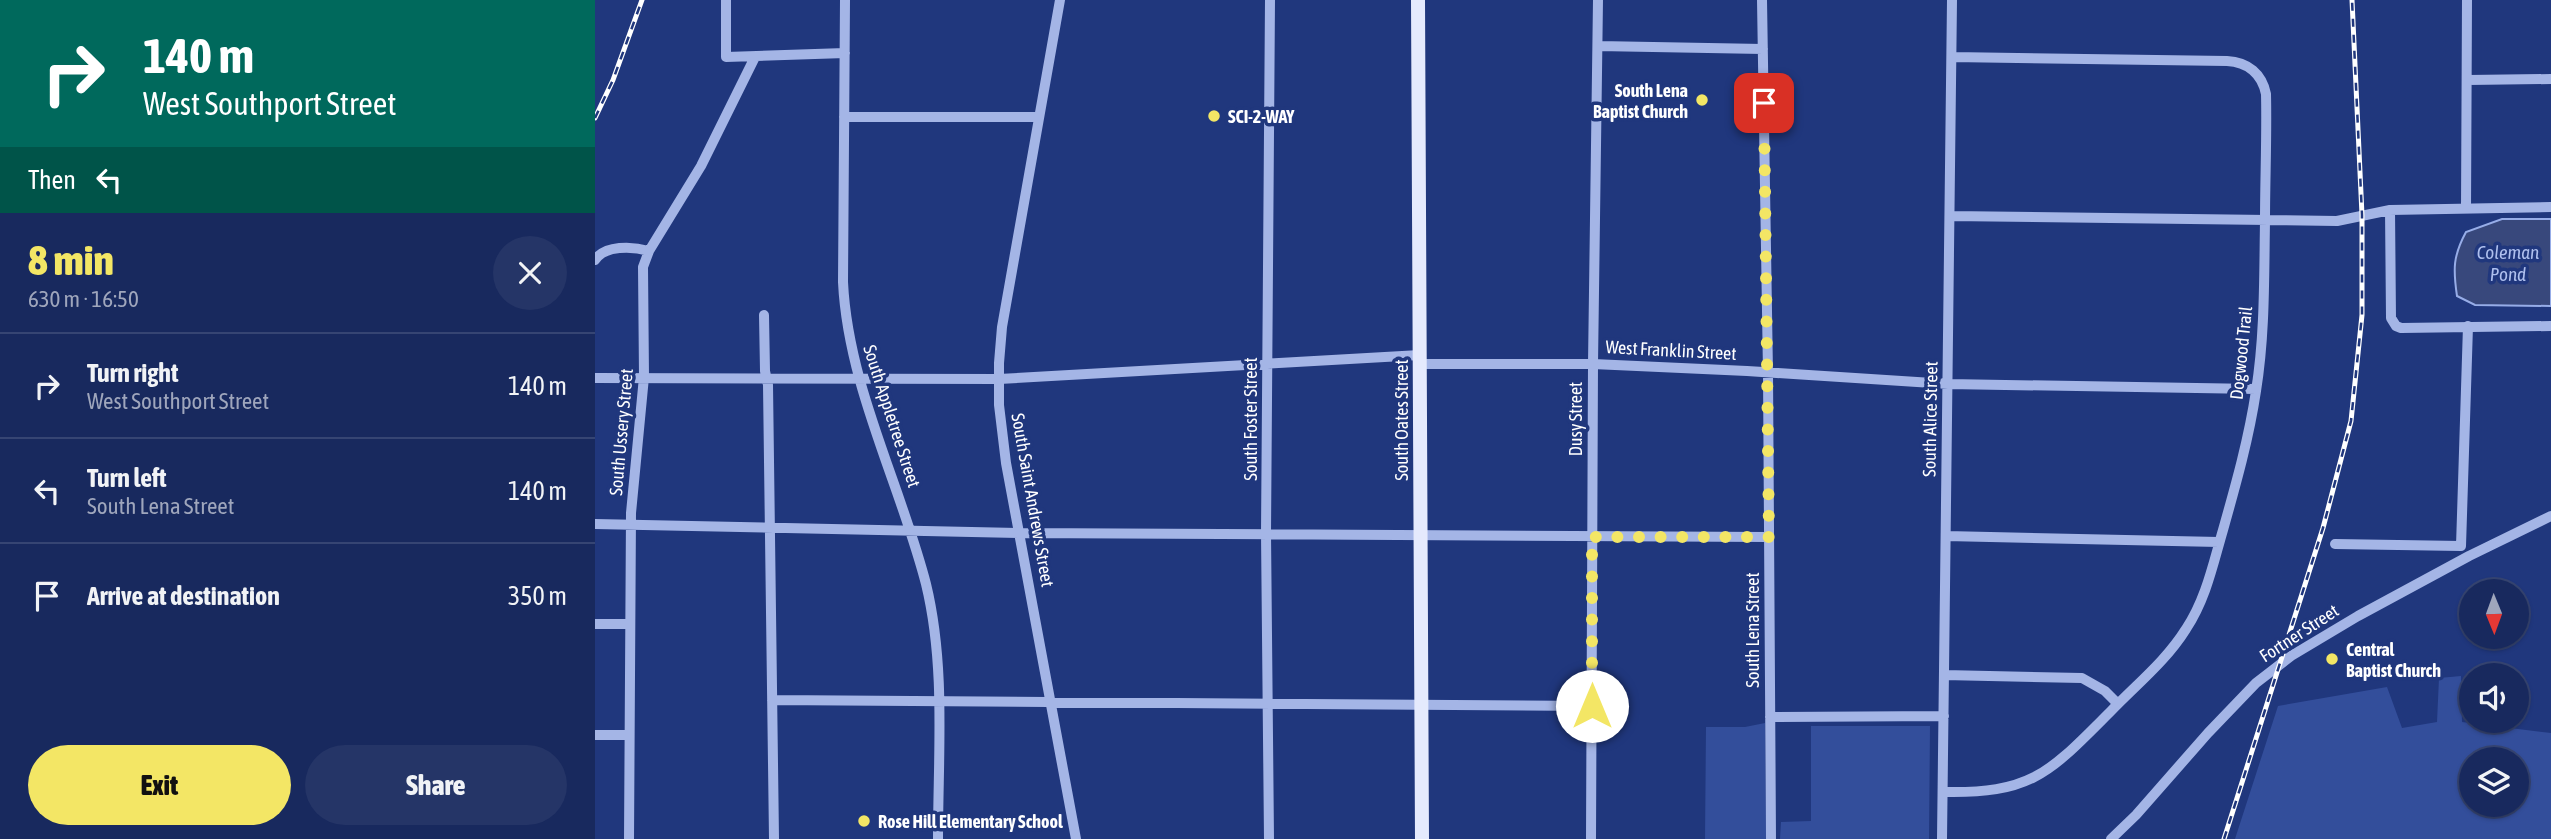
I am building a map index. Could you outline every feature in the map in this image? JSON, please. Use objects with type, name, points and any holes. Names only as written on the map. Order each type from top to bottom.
[{"type":"main road","name":"South Oates Street","points":[[1418,0],[1422,839]]},
{"type":"street","points":[[726,0],[726,57],[845,52]]},
{"type":"street","name":"South Appletree Street","points":[[845,0],[844,301],[849,341],[927,587],[933,618],[938,702],[938,839]]},
{"type":"street","name":"South Saint Andrews Street","points":[[1060,0],[1006,300],[999,379],[1001,427],[1076,839]]},
{"type":"street","name":"South Foster Street","points":[[1269,839],[1266,533],[1271,0]]},
{"type":"street","name":"Dusy Street","points":[[1591,839],[1598,0]]},
{"type":"street","name":"South Lena Street","points":[[1762,0],[1769,373],[1771,839]]},
{"type":"street","name":"South Alice Street","points":[[1942,839],[1952,0]]},
{"type":"street","points":[[2466,209],[2467,0]]},
{"type":"street","points":[[1598,46],[1763,49]]},
{"type":"street","name":"South Ussery Street","points":[[629,839],[631,524],[644,377],[643,267],[649,251],[701,166],[755,57]]},
{"type":"street","name":"Dogwood Trail","points":[[1943,792],[2003,789],[2039,775],[2066,757],[2163,659],[2198,608],[2248,435],[2256,389],[2263,316],[2265,221],[2266,94],[2260,77],[2246,65],[2227,61],[1952,57]]},
{"type":"street","points":[[2468,80],[2551,79]]},
{"type":"street","points":[[844,117],[1039,117]]},
{"type":"street","points":[[1950,216],[2343,221],[2390,210],[2551,207]]},
{"type":"street","points":[[2390,210],[2393,324],[2401,328],[2551,326]]},
{"type":"street","points":[[595,260],[604,251],[611,249],[636,248],[649,251]]},
{"type":"street","points":[[764,316],[774,839]]},
{"type":"street","points":[[2468,326],[2461,545],[2469,556]]},
{"type":"street","name":"West Franklin Street","points":[[595,378],[999,379],[1268,363],[1420,359],[1593,363],[1948,384],[2256,389]]},
{"type":"street","name":"Fortner Street","points":[[2111,839],[2136,816],[2208,733],[2272,670],[2323,636],[2469,556],[2551,516]]},
{"type":"street","points":[[595,524],[1019,533],[1769,537]]},
{"type":"street","points":[[1946,536],[2219,541]]},
{"type":"street","points":[[2335,544],[2461,545]]},
{"type":"street","points":[[595,624],[630,624]]},
{"type":"street","points":[[1944,675],[2083,678],[2105,691],[2118,704]]},
{"type":"street","points":[[772,700],[1592,706]]},
{"type":"street","points":[[1770,717],[1944,716]]},
{"type":"street","points":[[595,735],[629,735]]},
{"type":"shaded area","points":[[2459,676],[2459,733],[2529,733],[2529,730],[2551,733],[2551,839],[2235,839],[2278,706],[2387,687],[2402,728],[2437,722],[2439,678]]},
{"type":"shaded area","points":[[1765,723],[1766,839],[1705,839],[1706,727],[1745,727]]},
{"type":"shaded area","points":[[1811,726],[1930,726],[1929,839],[1780,839],[1781,822],[1811,821]]},
{"type":"water","name":"Coleman Pond","points":[[2502,219],[2551,219],[2551,306],[2475,305],[2457,296],[2455,263],[2466,232]]},
{"type":"railway","points":[[595,118],[613,80],[642,0]]},
{"type":"railway","points":[[2224,839],[2323,528],[2351,421],[2362,315],[2362,215],[2352,0]]},
{"type":"place","name":"South Lena Baptist Church","points":[[1702,100]]},
{"type":"place","name":"SCI-2-WAY","points":[[1214,116]]},
{"type":"place","name":"Central Baptist Church","points":[[2332,659]]},
{"type":"place","name":"Rose Hill Elementary School","points":[[864,821]]},
{"type":"route","points":[[1592,706],[1592,537],[1769,537],[1764,103]]}]
